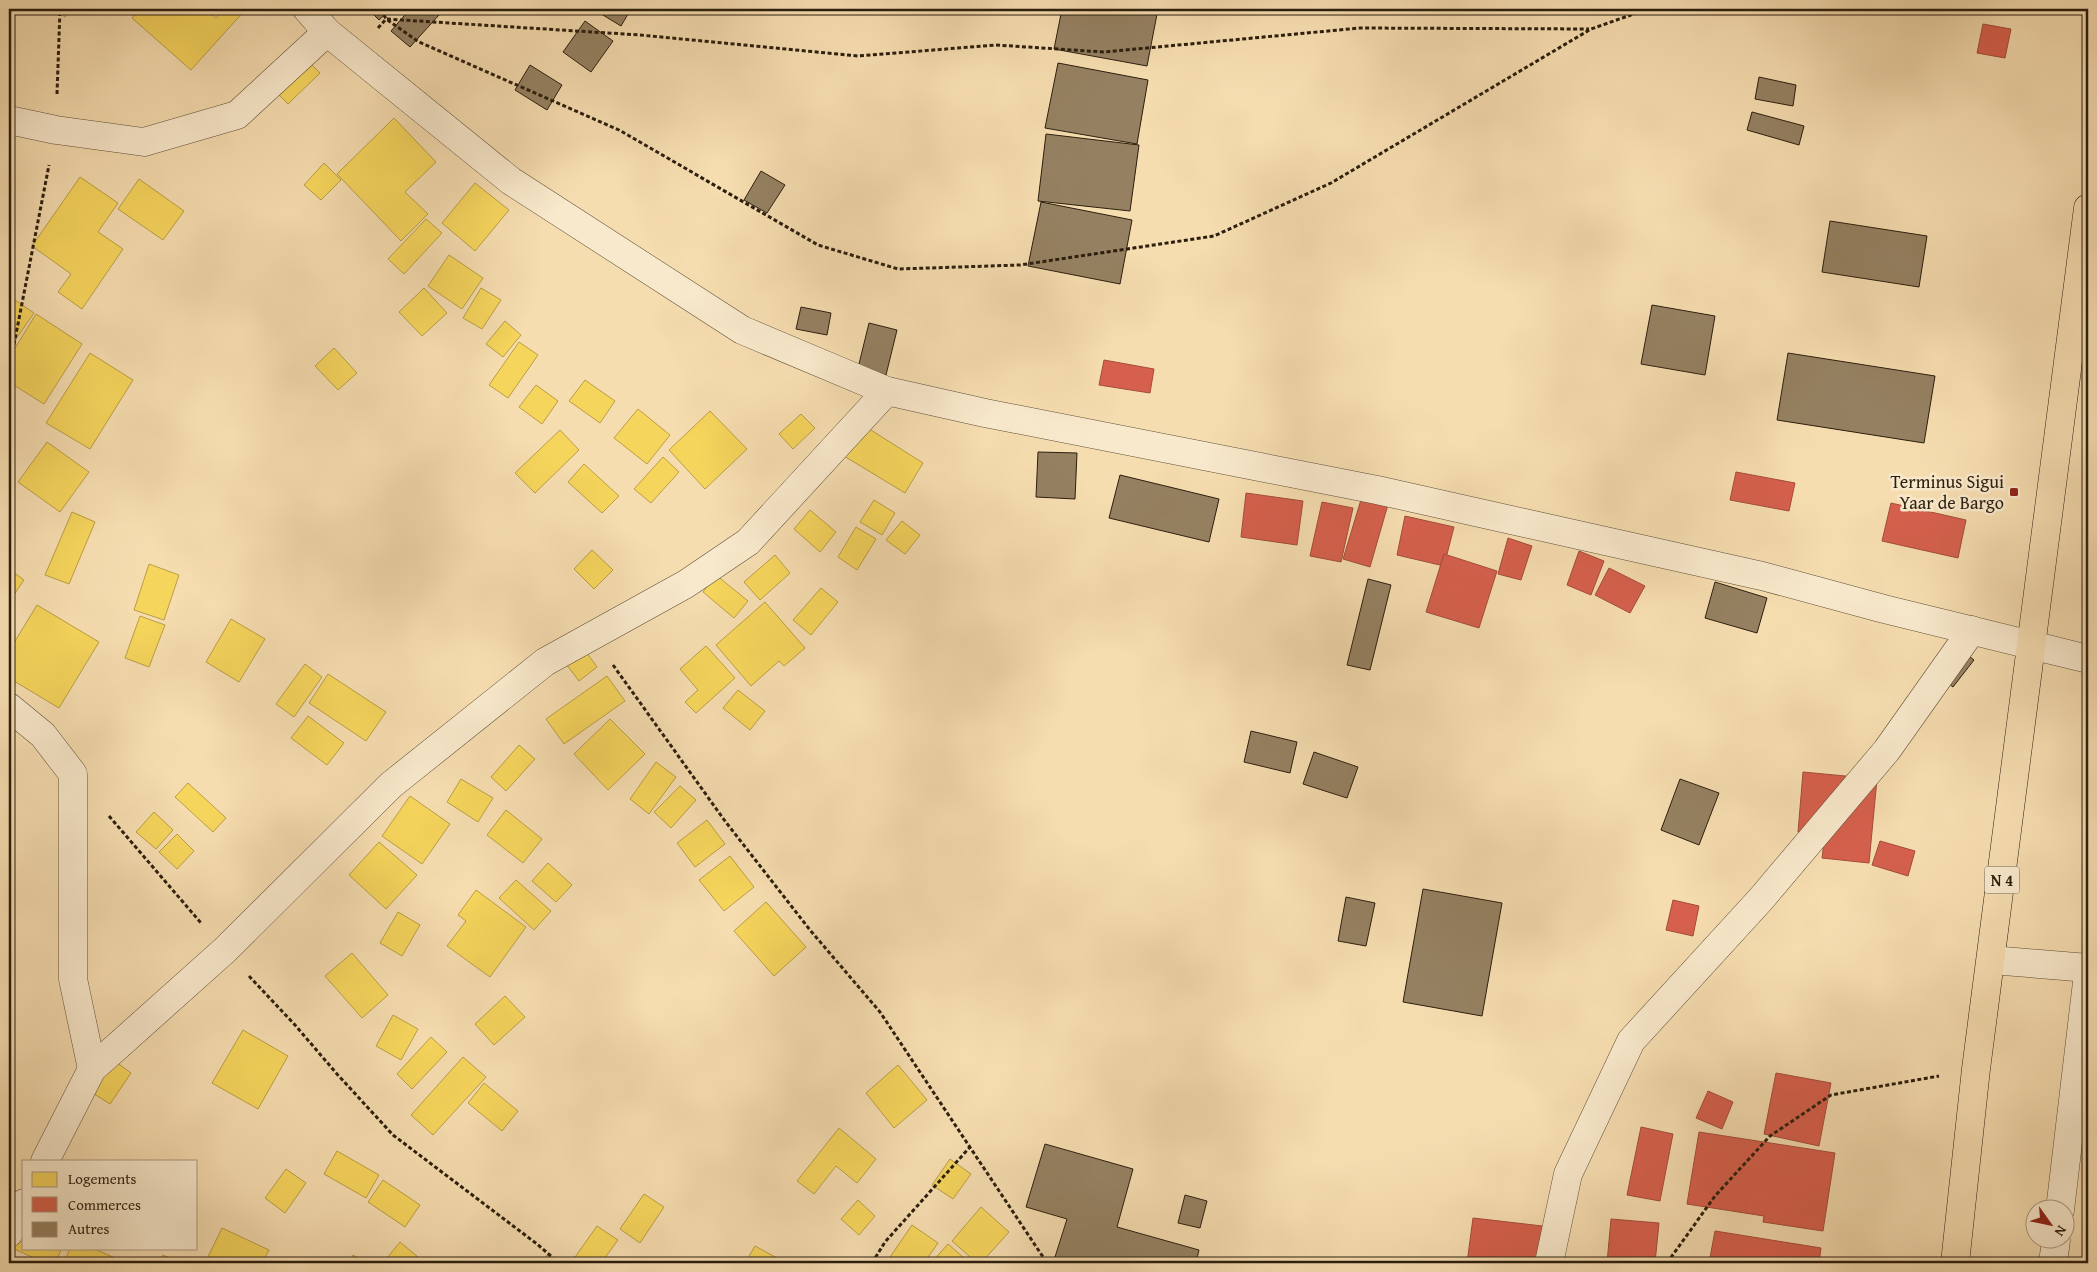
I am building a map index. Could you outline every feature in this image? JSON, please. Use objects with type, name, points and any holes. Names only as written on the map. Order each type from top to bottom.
[{"type":"highway","name":"N 4","points":[[1955,1263],[1976,1070],[2033,645],[2088,208]]},
{"type":"street","points":[[307,9],[327,32],[511,181],[742,330],[887,391],[985,413],[1377,490],[1762,576],[1884,609],[2088,659]]},
{"type":"street","points":[[9,120],[56,130],[144,142],[237,115],[327,32]]},
{"type":"street","points":[[46,1160],[92,1069],[225,950],[391,785],[545,662],[574,644],[593,637],[686,584],[748,542],[887,391]]},
{"type":"street","points":[[1549,1263],[1568,1174],[1631,1041],[1761,899],[1887,750],[1972,630]]},
{"type":"street","points":[[9,707],[43,735],[72,774],[73,978],[92,1069]]},
{"type":"street","points":[[1991,960],[2088,968]]},
{"type":"street","points":[[2061,1200],[2088,974]]},
{"type":"street","points":[[9,1233],[22,1207]]},
{"type":"street","points":[[2053,1263],[2055,1250]]},
{"type":"path","points":[[9,370],[56,130],[60,9]]},
{"type":"path","points":[[381,9],[386,19],[419,42],[619,130],[818,245],[898,269],[1020,266],[1214,236],[1331,183],[1592,30],[1648,9]]},
{"type":"path","points":[[386,19],[640,35],[858,56],[996,45],[1104,52],[1360,28],[1592,30]]},
{"type":"path","points":[[355,55],[386,19]]},
{"type":"path","points":[[593,637],[725,821],[810,930],[880,1012],[1047,1263]]},
{"type":"path","points":[[72,774],[225,950],[296,1025],[337,1074],[393,1135],[537,1244],[559,1263]]},
{"type":"path","points":[[1667,1263],[1715,1196],[1770,1136],[1831,1095],[1976,1070]]},
{"type":"path","points":[[872,1263],[885,1242],[970,1147]]},
{"type":"building: Logements","points":[[53,9],[71,9],[65,17]]},
{"type":"building: Logements","points":[[140,9],[206,9],[216,18],[225,9],[246,9],[191,70],[132,18]]},
{"type":"building: Logements","points":[[303,56],[320,73],[288,104],[272,88]]},
{"type":"building: Logements","points":[[394,118],[436,162],[405,192],[428,214],[401,241],[337,174]]},
{"type":"building: Logements","points":[[324,163],[341,180],[321,200],[304,185]]},
{"type":"building: Logements","points":[[80,177],[118,203],[98,232],[123,249],[82,309],[58,292],[71,274],[32,246]]},
{"type":"building: Logements","points":[[139,179],[184,211],[163,240],[118,209]]},
{"type":"building: Logements","points":[[475,183],[509,210],[475,251],[442,223]]},
{"type":"building: Logements","points":[[426,219],[442,233],[404,274],[388,259]]},
{"type":"building: Logements","points":[[449,255],[483,278],[462,309],[428,286]]},
{"type":"building: Logements","points":[[424,288],[447,313],[422,336],[399,312]]},
{"type":"building: Logements","points":[[481,288],[501,300],[482,329],[463,318]]},
{"type":"building: Logements","points":[[9,296],[34,313],[9,349]]},
{"type":"building: Logements","points":[[36,314],[82,344],[44,404],[9,382],[9,358]]},
{"type":"building: Logements","points":[[505,321],[521,335],[503,357],[486,344]]},
{"type":"building: Logements","points":[[519,342],[538,355],[508,398],[489,385]]},
{"type":"building: Logements","points":[[334,348],[357,373],[338,390],[315,366]]},
{"type":"building: Logements","points":[[90,353],[133,380],[90,449],[46,423]]},
{"type":"building: Logements","points":[[585,380],[615,401],[600,423],[569,401]]},
{"type":"building: Logements","points":[[536,385],[558,401],[542,424],[519,407]]},
{"type":"building: Logements","points":[[638,409],[670,435],[647,464],[614,438]]},
{"type":"building: Logements","points":[[710,411],[747,449],[705,489],[669,450]]},
{"type":"building: Logements","points":[[801,414],[815,428],[793,449],[779,434]]},
{"type":"building: Logements","points":[[863,425],[923,463],[905,493],[844,456]]},
{"type":"building: Logements","points":[[560,430],[579,450],[535,493],[515,473]]},
{"type":"building: Logements","points":[[47,442],[89,472],[60,512],[18,482]]},
{"type":"building: Logements","points":[[663,457],[679,472],[651,503],[634,489]]},
{"type":"building: Logements","points":[[584,464],[619,496],[602,513],[568,482]]},
{"type":"building: Logements","points":[[874,500],[895,513],[882,535],[860,522]]},
{"type":"building: Logements","points":[[810,510],[836,532],[820,552],[794,529]]},
{"type":"building: Logements","points":[[72,512],[95,522],[69,584],[45,575]]},
{"type":"building: Logements","points":[[902,521],[920,535],[905,554],[886,540]]},
{"type":"building: Logements","points":[[856,527],[876,539],[857,570],[838,557]]},
{"type":"building: Logements","points":[[592,550],[613,570],[594,589],[574,569]]},
{"type":"building: Logements","points":[[775,555],[790,573],[760,600],[744,582]]},
{"type":"building: Logements","points":[[149,564],[179,575],[164,620],[134,610]]},
{"type":"building: Logements","points":[[9,569],[24,580],[9,602]]},
{"type":"building: Logements","points":[[716,575],[748,601],[734,618],[703,592]]},
{"type":"building: Logements","points":[[821,588],[838,602],[811,635],[793,620]]},
{"type":"building: Logements","points":[[765,602],[805,648],[784,666],[779,661],[751,686],[716,645]]},
{"type":"building: Logements","points":[[37,605],[99,642],[59,708],[9,678],[9,651]]},
{"type":"building: Logements","points":[[140,616],[165,625],[149,667],[125,658]]},
{"type":"building: Logements","points":[[231,619],[265,639],[239,682],[206,662]]},
{"type":"building: Logements","points":[[579,642],[597,667],[579,681],[560,656]]},
{"type":"building: Logements","points":[[706,646],[735,678],[696,713],[685,702],[698,690],[680,669]]},
{"type":"building: Logements","points":[[305,664],[322,677],[294,717],[276,704]]},
{"type":"building: Logements","points":[[328,674],[386,712],[366,741],[309,703]]},
{"type":"building: Logements","points":[[607,676],[625,701],[564,744],[546,719]]},
{"type":"building: Logements","points":[[738,690],[765,711],[750,730],[723,708]]},
{"type":"building: Logements","points":[[308,716],[344,743],[327,765],[291,738]]},
{"type":"building: Logements","points":[[610,719],[645,754],[608,790],[574,754]]},
{"type":"building: Logements","points":[[519,745],[535,759],[506,791],[491,777]]},
{"type":"building: Logements","points":[[656,762],[676,777],[649,814],[630,799]]},
{"type":"building: Logements","points":[[461,779],[493,798],[478,822],[447,802]]},
{"type":"building: Logements","points":[[188,783],[226,818],[213,832],[175,797]]},
{"type":"building: Logements","points":[[680,786],[696,800],[671,828],[654,812]]},
{"type":"building: Logements","points":[[410,796],[450,824],[422,864],[382,836]]},
{"type":"building: Logements","points":[[506,810],[542,839],[523,863],[487,835]]},
{"type":"building: Logements","points":[[154,812],[173,830],[156,849],[136,832]]},
{"type":"building: Logements","points":[[707,820],[725,844],[695,867],[677,843]]},
{"type":"building: Logements","points":[[177,834],[194,851],[177,869],[159,852]]},
{"type":"building: Logements","points":[[379,842],[417,875],[386,909],[349,875]]},
{"type":"building: Logements","points":[[730,856],[754,887],[724,911],[699,880]]},
{"type":"building: Logements","points":[[548,863],[572,885],[556,902],[532,881]]},
{"type":"building: Logements","points":[[516,880],[551,911],[534,930],[499,898]]},
{"type":"building: Logements","points":[[476,890],[526,927],[490,977],[447,946],[466,921],[458,915]]},
{"type":"building: Logements","points":[[766,902],[806,947],[774,976],[734,931]]},
{"type":"building: Logements","points":[[398,912],[420,925],[402,956],[380,943]]},
{"type":"building: Logements","points":[[352,953],[388,995],[362,1018],[325,976]]},
{"type":"building: Logements","points":[[505,996],[525,1017],[494,1045],[475,1024]]},
{"type":"building: Logements","points":[[393,1015],[418,1029],[401,1060],[376,1046]]},
{"type":"building: Logements","points":[[243,1030],[288,1056],[258,1109],[212,1083]]},
{"type":"building: Logements","points":[[431,1037],[447,1052],[412,1089],[397,1074]]},
{"type":"building: Logements","points":[[463,1057],[486,1077],[433,1135],[411,1115]]},
{"type":"building: Logements","points":[[113,1060],[131,1073],[110,1104],[91,1092]]},
{"type":"building: Logements","points":[[898,1065],[927,1100],[894,1128],[866,1093]]},
{"type":"building: Logements","points":[[484,1083],[518,1111],[502,1131],[468,1103]]},
{"type":"building: Logements","points":[[839,1128],[876,1159],[857,1183],[836,1166],[814,1194],[797,1181]]},
{"type":"building: Logements","points":[[337,1151],[379,1175],[366,1198],[324,1174]]},
{"type":"building: Logements","points":[[950,1159],[971,1174],[953,1199],[932,1185]]},
{"type":"building: Logements","points":[[286,1169],[306,1183],[285,1213],[265,1198]]},
{"type":"building: Logements","points":[[383,1180],[420,1205],[405,1227],[368,1202]]},
{"type":"building: Logements","points":[[644,1194],[664,1207],[640,1243],[620,1229]]},
{"type":"building: Logements","points":[[858,1200],[875,1216],[859,1235],[841,1219]]},
{"type":"building: Logements","points":[[981,1207],[1009,1232],[981,1263],[977,1263],[952,1241]]},
{"type":"building: Logements","points":[[22,1220],[22,1250],[61,1250],[55,1263],[45,1263],[10,1247]]},
{"type":"building: Logements","points":[[912,1225],[938,1243],[924,1263],[886,1263]]},
{"type":"building: Logements","points":[[597,1226],[618,1240],[601,1263],[578,1263],[573,1260]]},
{"type":"building: Logements","points":[[222,1228],[269,1250],[262,1263],[211,1263],[206,1261]]},
{"type":"building: Logements","points":[[400,1242],[418,1257],[412,1263],[383,1263]]},
{"type":"building: Logements","points":[[948,1244],[970,1263],[931,1263]]},
{"type":"building: Logements","points":[[755,1246],[786,1263],[745,1263]]},
{"type":"building: Logements","points":[[69,1250],[97,1250],[127,1263],[64,1263]]},
{"type":"building: Logements","points":[[163,1255],[180,1263],[158,1263]]},
{"type":"building: Logements","points":[[353,1255],[366,1263],[348,1263]]},
{"type":"building: Logements","points":[[547,1255],[561,1263],[542,1263]]},
{"type":"building: Commerces","points":[[1983,24],[2011,29],[2005,58],[1977,53]]},
{"type":"building: Commerces","points":[[1104,360],[1154,369],[1150,393],[1099,385]]},
{"type":"building: Commerces","points":[[1736,472],[1795,483],[1789,511],[1730,500]]},
{"type":"building: Commerces","points":[[1246,493],[1303,501],[1297,545],[1241,537]]},
{"type":"building: Commerces","points":[[1363,493],[1389,501],[1370,567],[1343,559]]},
{"type":"building: Commerces","points":[[1322,502],[1353,508],[1341,562],[1310,556]]},
{"type":"building: Commerces","points":[[1891,503],[1966,520],[1958,558],[1882,541]]},
{"type":"building: Commerces","points":[[1405,516],[1454,527],[1444,566],[1397,555]]},
{"type":"building: Commerces","points":[[1508,538],[1532,546],[1521,580],[1498,574]]},
{"type":"building: Commerces","points":[[1579,551],[1604,561],[1591,595],[1567,585]]},
{"type":"building: Commerces","points":[[1444,554],[1497,571],[1479,628],[1426,612]]},
{"type":"building: Commerces","points":[[1609,568],[1645,586],[1630,613],[1595,595]]},
{"type":"building: Commerces","points":[[1803,772],[1877,779],[1869,863],[1822,858],[1825,834],[1798,832]]},
{"type":"building: Commerces","points":[[1880,841],[1915,851],[1908,876],[1872,865]]},
{"type":"building: Commerces","points":[[1673,900],[1699,906],[1693,936],[1666,930]]},
{"type":"building: Commerces","points":[[1776,1073],[1831,1083],[1819,1146],[1764,1134]]},
{"type":"building: Commerces","points":[[1708,1091],[1733,1102],[1722,1129],[1696,1118]]},
{"type":"building: Commerces","points":[[1641,1127],[1673,1134],[1660,1201],[1627,1195]]},
{"type":"building: Commerces","points":[[1699,1132],[1835,1153],[1823,1231],[1763,1222],[1764,1216],[1687,1204]]},
{"type":"building: Commerces","points":[[1473,1218],[1551,1227],[1546,1263],[1467,1263]]},
{"type":"building: Commerces","points":[[1611,1219],[1659,1223],[1655,1263],[1607,1263]]},
{"type":"building: Commerces","points":[[1715,1231],[1821,1248],[1819,1263],[1709,1263]]},
{"type":"building: Autres","points":[[368,9],[391,9],[379,20]]},
{"type":"building: Autres","points":[[410,9],[431,9],[439,15],[410,47],[391,31]]},
{"type":"building: Autres","points":[[593,9],[631,9],[621,26]]},
{"type":"building: Autres","points":[[1062,9],[1158,9],[1147,66],[1054,49]]},
{"type":"building: Autres","points":[[585,21],[613,41],[591,72],[563,52]]},
{"type":"building: Autres","points":[[1058,63],[1148,80],[1137,144],[1045,128]]},
{"type":"building: Autres","points":[[530,65],[562,85],[547,110],[515,90]]},
{"type":"building: Autres","points":[[1759,77],[1796,85],[1793,106],[1755,99]]},
{"type":"building: Autres","points":[[1752,112],[1804,126],[1799,145],[1747,130]]},
{"type":"building: Autres","points":[[1046,134],[1139,145],[1130,211],[1038,201]]},
{"type":"building: Autres","points":[[761,171],[785,185],[767,213],[744,200]]},
{"type":"building: Autres","points":[[1041,202],[1132,220],[1120,284],[1028,266]]},
{"type":"building: Autres","points":[[1830,221],[1927,236],[1919,287],[1822,272]]},
{"type":"building: Autres","points":[[1652,305],[1715,316],[1705,375],[1641,364]]},
{"type":"building: Autres","points":[[801,307],[831,313],[827,335],[796,329]]},
{"type":"building: Autres","points":[[869,323],[897,330],[886,375],[858,368]]},
{"type":"building: Autres","points":[[1788,353],[1935,376],[1924,443],[1777,420]]},
{"type":"building: Autres","points":[[1038,452],[1077,453],[1075,499],[1036,497]]},
{"type":"building: Autres","points":[[1120,475],[1219,499],[1209,542],[1109,518]]},
{"type":"building: Autres","points":[[1368,579],[1391,585],[1370,670],[1347,665]]},
{"type":"building: Autres","points":[[1715,582],[1767,598],[1757,633],[1705,618]]},
{"type":"building: Autres","points":[[1953,643],[1974,660],[1953,687],[1931,670]]},
{"type":"building: Autres","points":[[1251,731],[1297,742],[1290,773],[1244,762]]},
{"type":"building: Autres","points":[[1314,752],[1358,767],[1347,798],[1303,784]]},
{"type":"building: Autres","points":[[1680,779],[1719,793],[1699,845],[1661,830]]},
{"type":"building: Autres","points":[[1423,889],[1502,903],[1482,1016],[1403,1002]]},
{"type":"building: Autres","points":[[1346,897],[1375,903],[1366,946],[1338,941]]},
{"type":"building: Autres","points":[[1045,1144],[1133,1169],[1117,1227],[1199,1250],[1196,1263],[1076,1263],[1055,1257],[1067,1219],[1026,1207]]},
{"type":"building: Autres","points":[[1185,1195],[1207,1201],[1200,1228],[1178,1223]]},
{"type":"place","name":"Terminus Sigui Yaar de Bargo","points":[[2014,492]]}]
